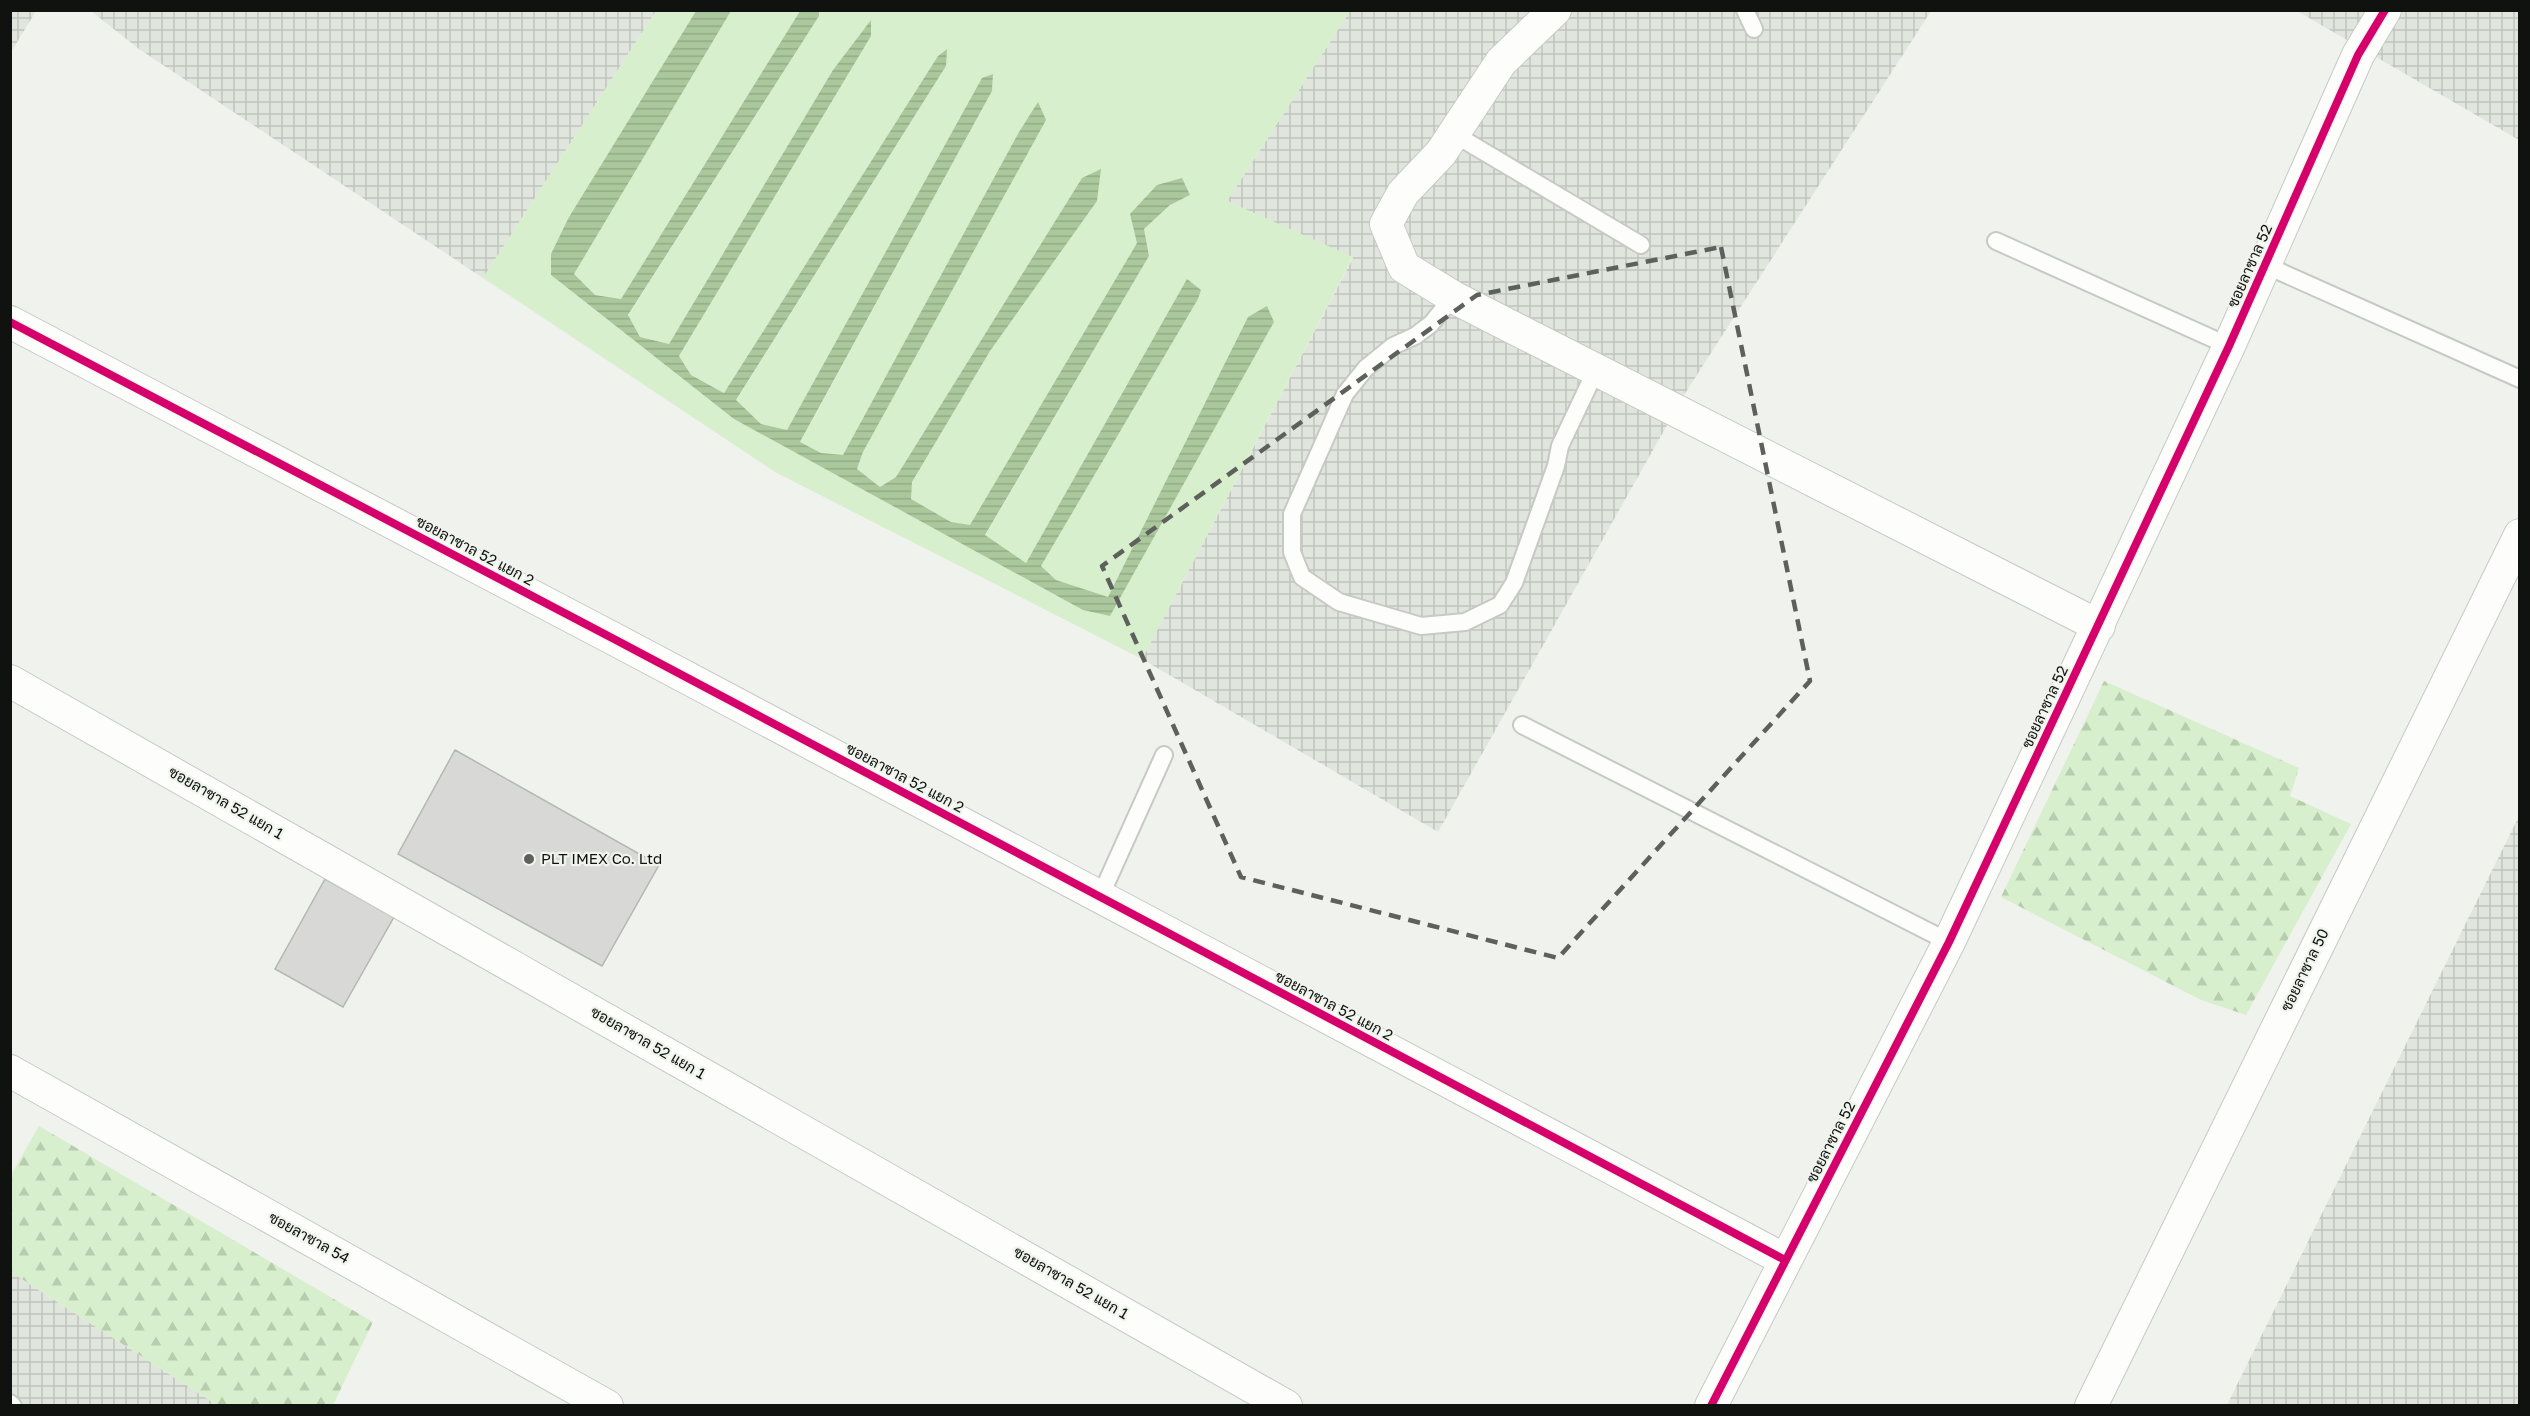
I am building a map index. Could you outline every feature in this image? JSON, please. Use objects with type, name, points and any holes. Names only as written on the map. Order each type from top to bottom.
[{"type":"street","points":[[1555,10],[1501,62],[1441,153],[1404,193],[1386,224],[1404,267],[1453,297],[2099,626]]},
{"type":"street","name":"ซอยลาซาล 52","points":[[1711,1406],[1949,942],[2229,346],[2358,55],[2385,10]]},
{"type":"street","name":"ซอยลาซาล 52 แยก 2","points":[[10,322],[1785,1260]]},
{"type":"street","name":"ซอยลาซาล 50","points":[[2091,1406],[2520,535]]},
{"type":"street","name":"ซอยลาซาล 52 แยก 1","points":[[10,681],[1287,1406]]},
{"type":"street","name":"ซอยลาซาล 54","points":[[10,1071],[607,1406]]},
{"type":"lane","points":[[1745,10],[1754,29]]},
{"type":"lane","points":[[1454,134],[1641,245]]},
{"type":"lane","points":[[1996,241],[2229,346]]},
{"type":"lane","points":[[2265,266],[2520,379]]},
{"type":"lane","points":[[1453,297],[1431,324],[1415,336],[1393,346],[1366,368],[1345,394],[1292,514],[1293,552],[1302,577],[1339,602],[1421,626],[1466,622],[1500,605],[1514,583],[1549,487],[1560,446],[1596,370]]},
{"type":"lane","points":[[1522,725],[1949,942]]},
{"type":"lane","points":[[1100,897],[1164,754]]},
{"type":"highlighted area","points":[[1721,247],[1810,681],[1558,958],[1241,877],[1102,566],[1477,295]]},
{"type":"shaded area","points":[[10,11],[36,11],[11,52]]},
{"type":"shaded area","points":[[91,11],[656,11],[483,278],[139,49]]},
{"type":"shaded area","points":[[696,11],[731,11],[574,274],[595,295],[621,299],[800,11],[819,11],[819,16],[628,315],[640,337],[669,344],[833,70],[871,20],[871,36],[679,356],[691,375],[724,393],[938,56],[947,49],[946,66],[736,400],[761,424],[787,430],[982,78],[993,74],[992,91],[800,442],[821,453],[843,455],[1019,132],[1038,102],[1046,120],[863,452],[857,469],[880,487],[896,477],[1082,178],[1101,169],[1097,201],[990,351],[912,482],[911,499],[951,522],[970,525],[1137,243],[1130,214],[1157,185],[1182,178],[1190,195],[1170,205],[1144,229],[1149,256],[985,535],[1026,563],[1187,279],[1201,290],[1198,299],[1041,566],[1056,580],[1108,597],[1248,317],[1267,306],[1274,322],[1110,616],[1083,610],[734,419],[551,275],[551,254],[569,217]]},
{"type":"shaded area","points":[[1350,11],[1931,11],[1684,395],[1438,832],[1142,659],[1353,258],[1227,201]]},
{"type":"shaded area","points":[[2297,11],[2519,11],[2519,140]]},
{"type":"shaded area","points":[[2519,816],[2519,1405],[2227,1405]]},
{"type":"shaded area","points":[[11,1272],[217,1405],[11,1405]]},
{"type":"green space","points":[[656,11],[696,11],[569,217],[551,275],[734,419],[1109,616],[1274,322],[1267,307],[1248,317],[1108,598],[1056,580],[1041,566],[1198,299],[1187,280],[1026,563],[985,536],[1149,256],[1144,229],[1170,205],[1190,195],[1157,185],[1138,243],[970,526],[951,522],[910,499],[912,482],[990,351],[1082,178],[896,477],[880,487],[857,469],[863,452],[1038,103],[1019,132],[843,456],[821,453],[800,443],[992,91],[993,74],[982,79],[787,430],[761,424],[736,401],[946,66],[946,49],[938,56],[724,393],[691,375],[679,356],[870,37],[871,21],[833,70],[669,344],[640,337],[628,316],[819,16],[819,11],[1350,11],[1227,201],[1353,257],[1142,659],[775,472],[483,278]]},
{"type":"green space","points":[[731,11],[800,11],[621,299],[595,295],[574,274]]},
{"type":"green space","points":[[2104,681],[2299,768],[2290,796],[2351,824],[2246,1015],[2201,1000],[2001,897]]},
{"type":"green space","points":[[39,1126],[373,1322],[333,1405],[217,1405],[11,1272],[11,1175]]},
{"type":"building","name":"PLT IMEX Co. Ltd","points":[[455,750],[659,865],[602,966],[398,854]]},
{"type":"building","points":[[325,879],[394,917],[343,1007],[275,969]]},
{"type":"cycle path","points":[[1711,1406],[1949,942],[2229,346],[2358,55],[2385,10]]},
{"type":"cycle path","points":[[10,322],[614,639],[1785,1260]]},
{"type":"place","name":"PLT IMEX Co. Ltd","points":[[529,859]]}]
